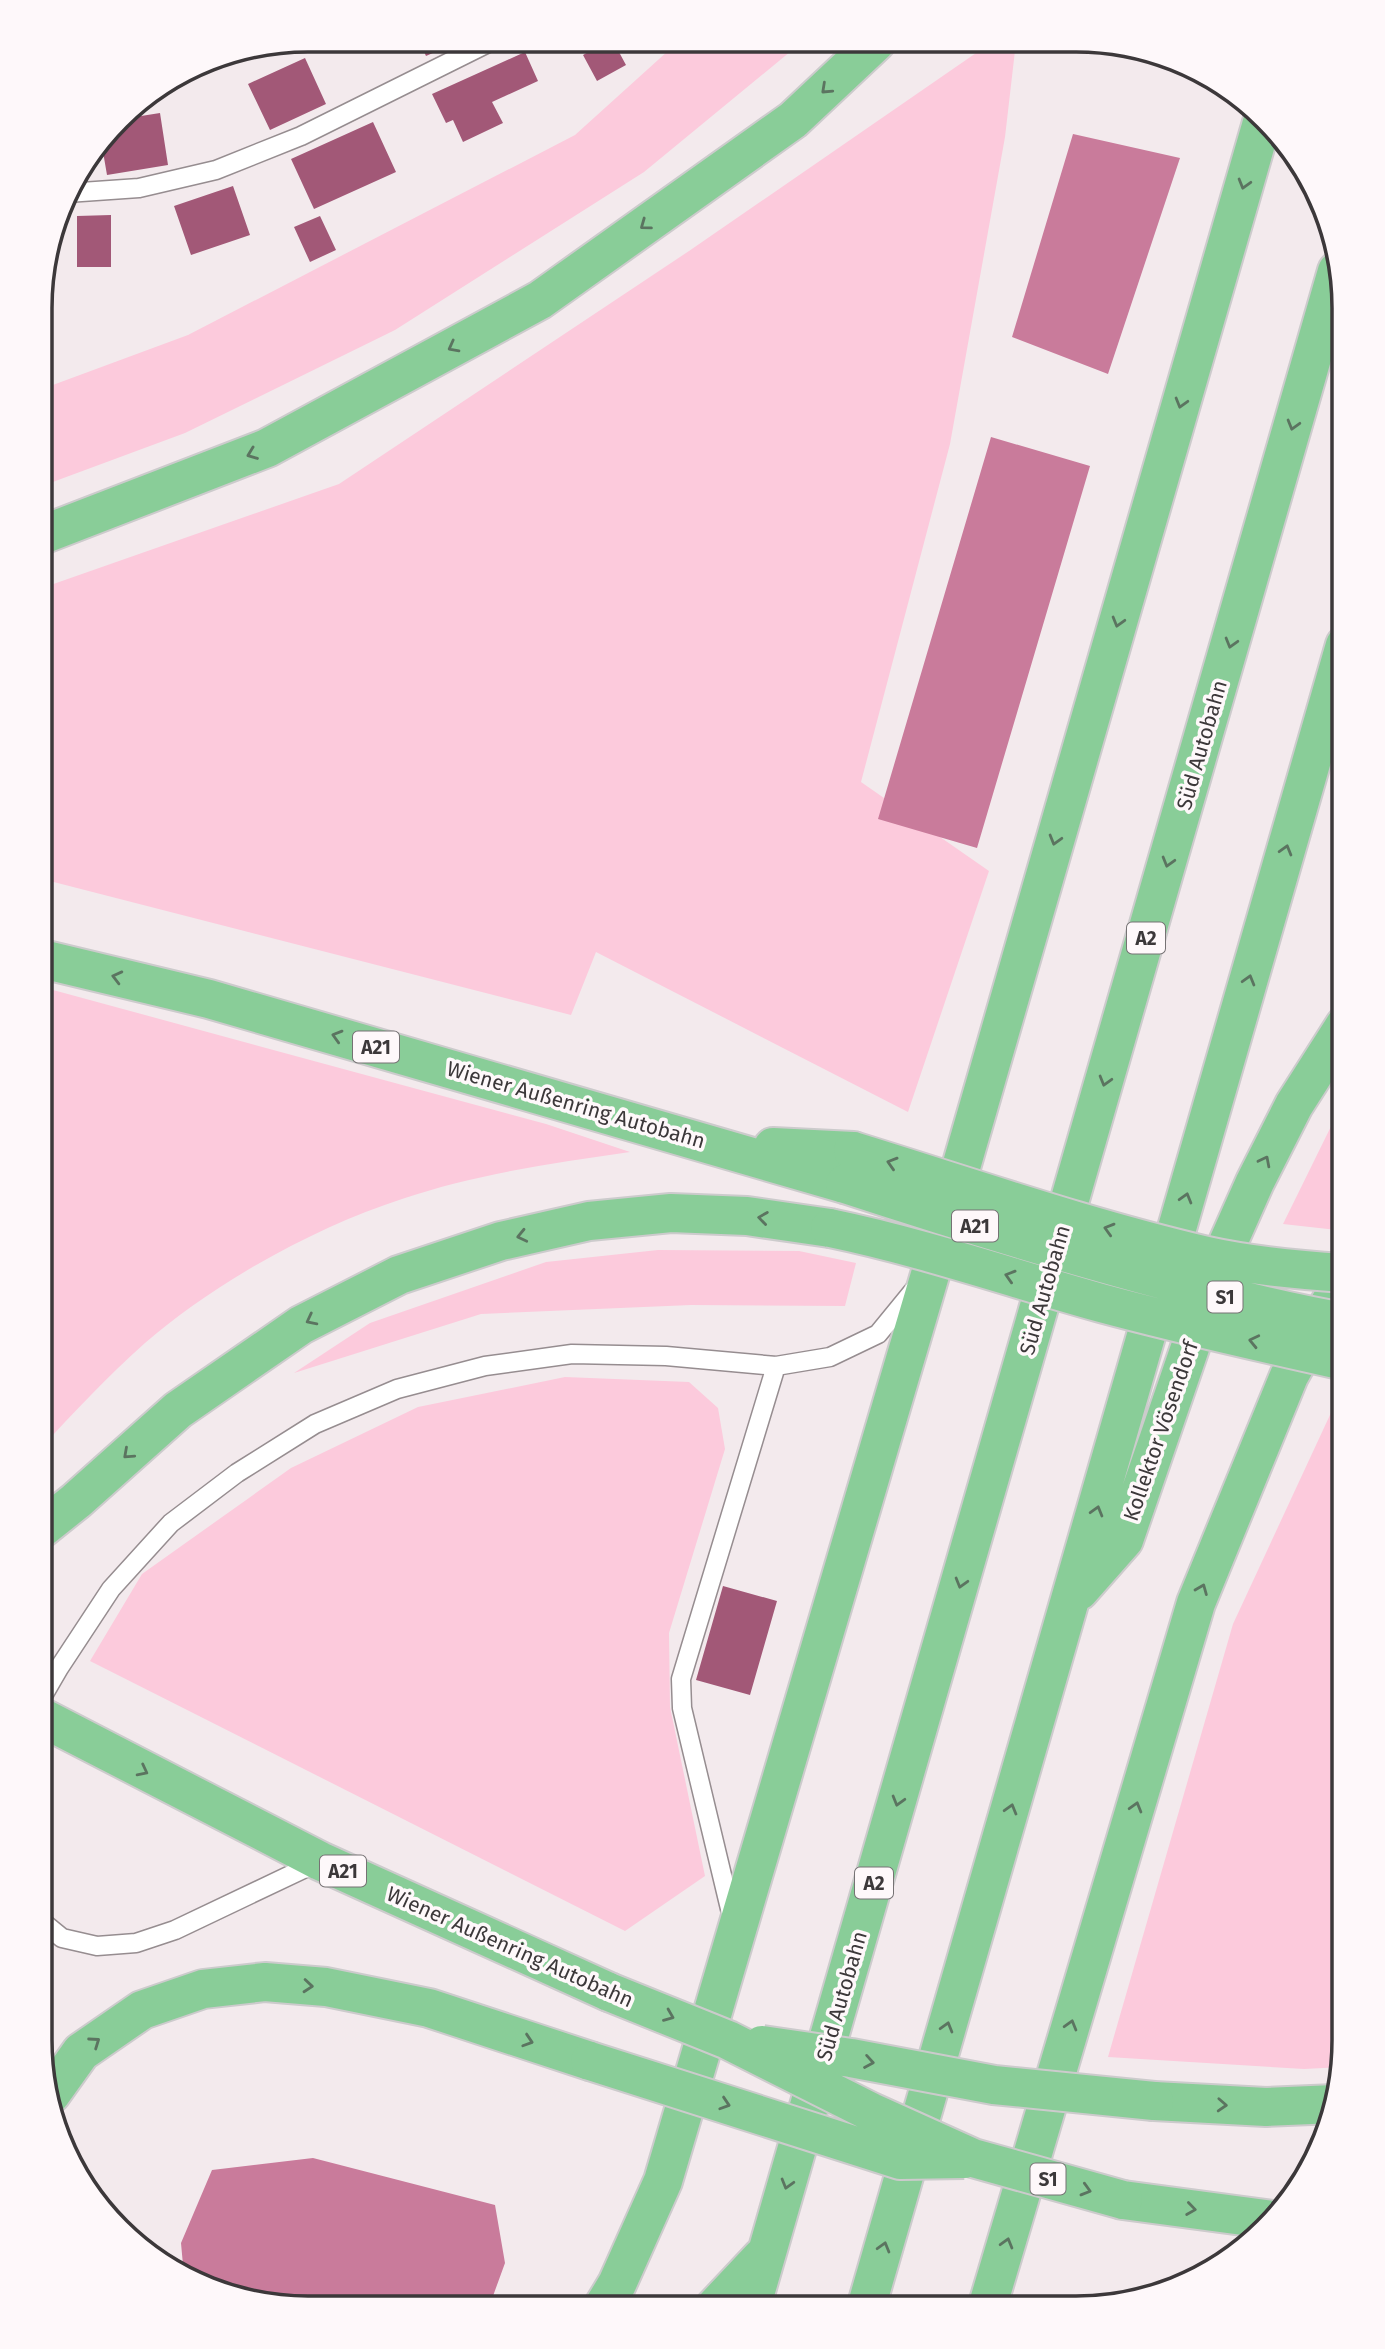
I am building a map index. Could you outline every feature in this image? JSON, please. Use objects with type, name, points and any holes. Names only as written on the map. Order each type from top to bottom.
[{"type":"highway","points":[[52,531],[267,448],[540,300],[793,120],[865,52]]},
{"type":"highway","points":[[610,2296],[663,2181],[932,1268],[1260,129]]},
{"type":"highway","name":"Süd Autobahn","points":[[755,2296],[1332,289]]},
{"type":"highway","points":[[869,2296],[1332,690]]},
{"type":"highway","name":"Wiener Außenring Autobahn","points":[[52,961],[209,999],[708,1143],[848,1167]]},
{"type":"highway","name":"Kollektor Vösendorf","points":[[1071,1600],[1124,1540],[1219,1263],[1255,1182],[1294,1105],[1332,1045]]},
{"type":"highway","points":[[848,1167],[1087,1223],[1208,1256],[1332,1274]]},
{"type":"highway","name":"A21","points":[[848,1167],[977,1227],[1107,1265]]},
{"type":"highway","points":[[52,1520],[178,1410],[301,1325],[399,1275],[501,1241],[589,1221],[671,1213],[747,1216],[830,1227],[891,1240],[1102,1303],[1332,1358]]},
{"type":"highway","name":"S1","points":[[1107,1265],[1281,1311],[1332,1320]]},
{"type":"highway","points":[[991,2296],[1196,1603],[1289,1376],[1332,1297]]},
{"type":"highway","points":[[52,1537],[76,1501]]},
{"type":"highway","name":"Wiener Außenring Autobahn","points":[[52,1723],[320,1861],[609,1993],[728,2040],[871,2112]]},
{"type":"highway","points":[[57,2086],[81,2052],[142,2010],[203,1989],[265,1982],[326,1987],[429,2008],[900,2161],[973,2158]]},
{"type":"highway","points":[[728,2040],[851,2058],[994,2085],[1154,2101],[1266,2107],[1325,2104]]},
{"type":"highway","name":"S1","points":[[871,2112],[973,2158],[1124,2200],[1261,2218]]},
{"type":"highway","points":[[725,2296],[768,2250]]},
{"type":"lane","points":[[81,192],[139,188],[216,170],[301,136],[470,52]]},
{"type":"lane","points":[[52,1680],[111,1589],[171,1523],[237,1473],[315,1424],[397,1389],[485,1366],[572,1354],[666,1356],[776,1366],[830,1357],[878,1334],[932,1268]]},
{"type":"lane","points":[[736,1933],[682,1708],[681,1679],[776,1366]]},
{"type":"lane","points":[[52,1930],[62,1938],[97,1946],[136,1943],[175,1930],[320,1861]]},
{"type":"shaded area","points":[[667,52],[790,52],[644,172],[395,330],[185,433],[52,482],[52,385],[188,335],[575,135]]},
{"type":"shaded area","points":[[978,52],[1015,52],[1005,137],[950,444],[861,782],[989,871],[908,1112],[596,952],[571,1015],[52,882],[52,584],[339,484],[689,251]]},
{"type":"shaded area","points":[[1073,134],[1180,158],[1108,374],[1012,337]]},
{"type":"shaded area","points":[[991,437],[1090,466],[977,848],[878,819]]},
{"type":"shaded area","points":[[52,990],[546,1124],[630,1152],[515,1170],[458,1183],[402,1199],[335,1225],[267,1259],[202,1299],[145,1343],[52,1436]]},
{"type":"shaded area","points":[[1332,1124],[1332,1229],[1283,1224]]},
{"type":"shaded area","points":[[658,1250],[799,1251],[856,1263],[845,1306],[691,1305],[481,1314],[294,1373],[370,1323],[546,1262]]},
{"type":"shaded area","points":[[565,1377],[689,1382],[718,1408],[725,1449],[669,1633],[670,1707],[705,1876],[625,1931],[90,1661],[142,1574],[291,1468],[418,1407]]},
{"type":"shaded area","points":[[1332,1411],[1331,2068],[1304,2069],[1108,2057],[1233,1624]]},
{"type":"shaded area","points":[[313,2158],[495,2205],[505,2263],[493,2296],[292,2296],[242,2288],[195,2270],[183,2264],[181,2243],[212,2170]]},
{"type":"building","points":[[525,52],[538,81],[492,102],[503,123],[463,142],[453,120],[446,123],[432,94]]},
{"type":"building","points":[[588,52],[619,52],[626,65],[597,81],[583,55]]},
{"type":"building","points":[[305,58],[326,104],[270,130],[248,84]]},
{"type":"building","points":[[160,113],[168,165],[107,175],[104,155],[140,116]]},
{"type":"building","points":[[373,122],[396,172],[314,209],[291,159]]},
{"type":"building","points":[[233,186],[250,235],[191,255],[174,206]]},
{"type":"building","points":[[111,215],[111,267],[77,267],[77,216]]},
{"type":"building","points":[[320,216],[336,250],[310,262],[294,227]]},
{"type":"building","points":[[723,1586],[777,1601],[750,1695],[696,1680]]}]
